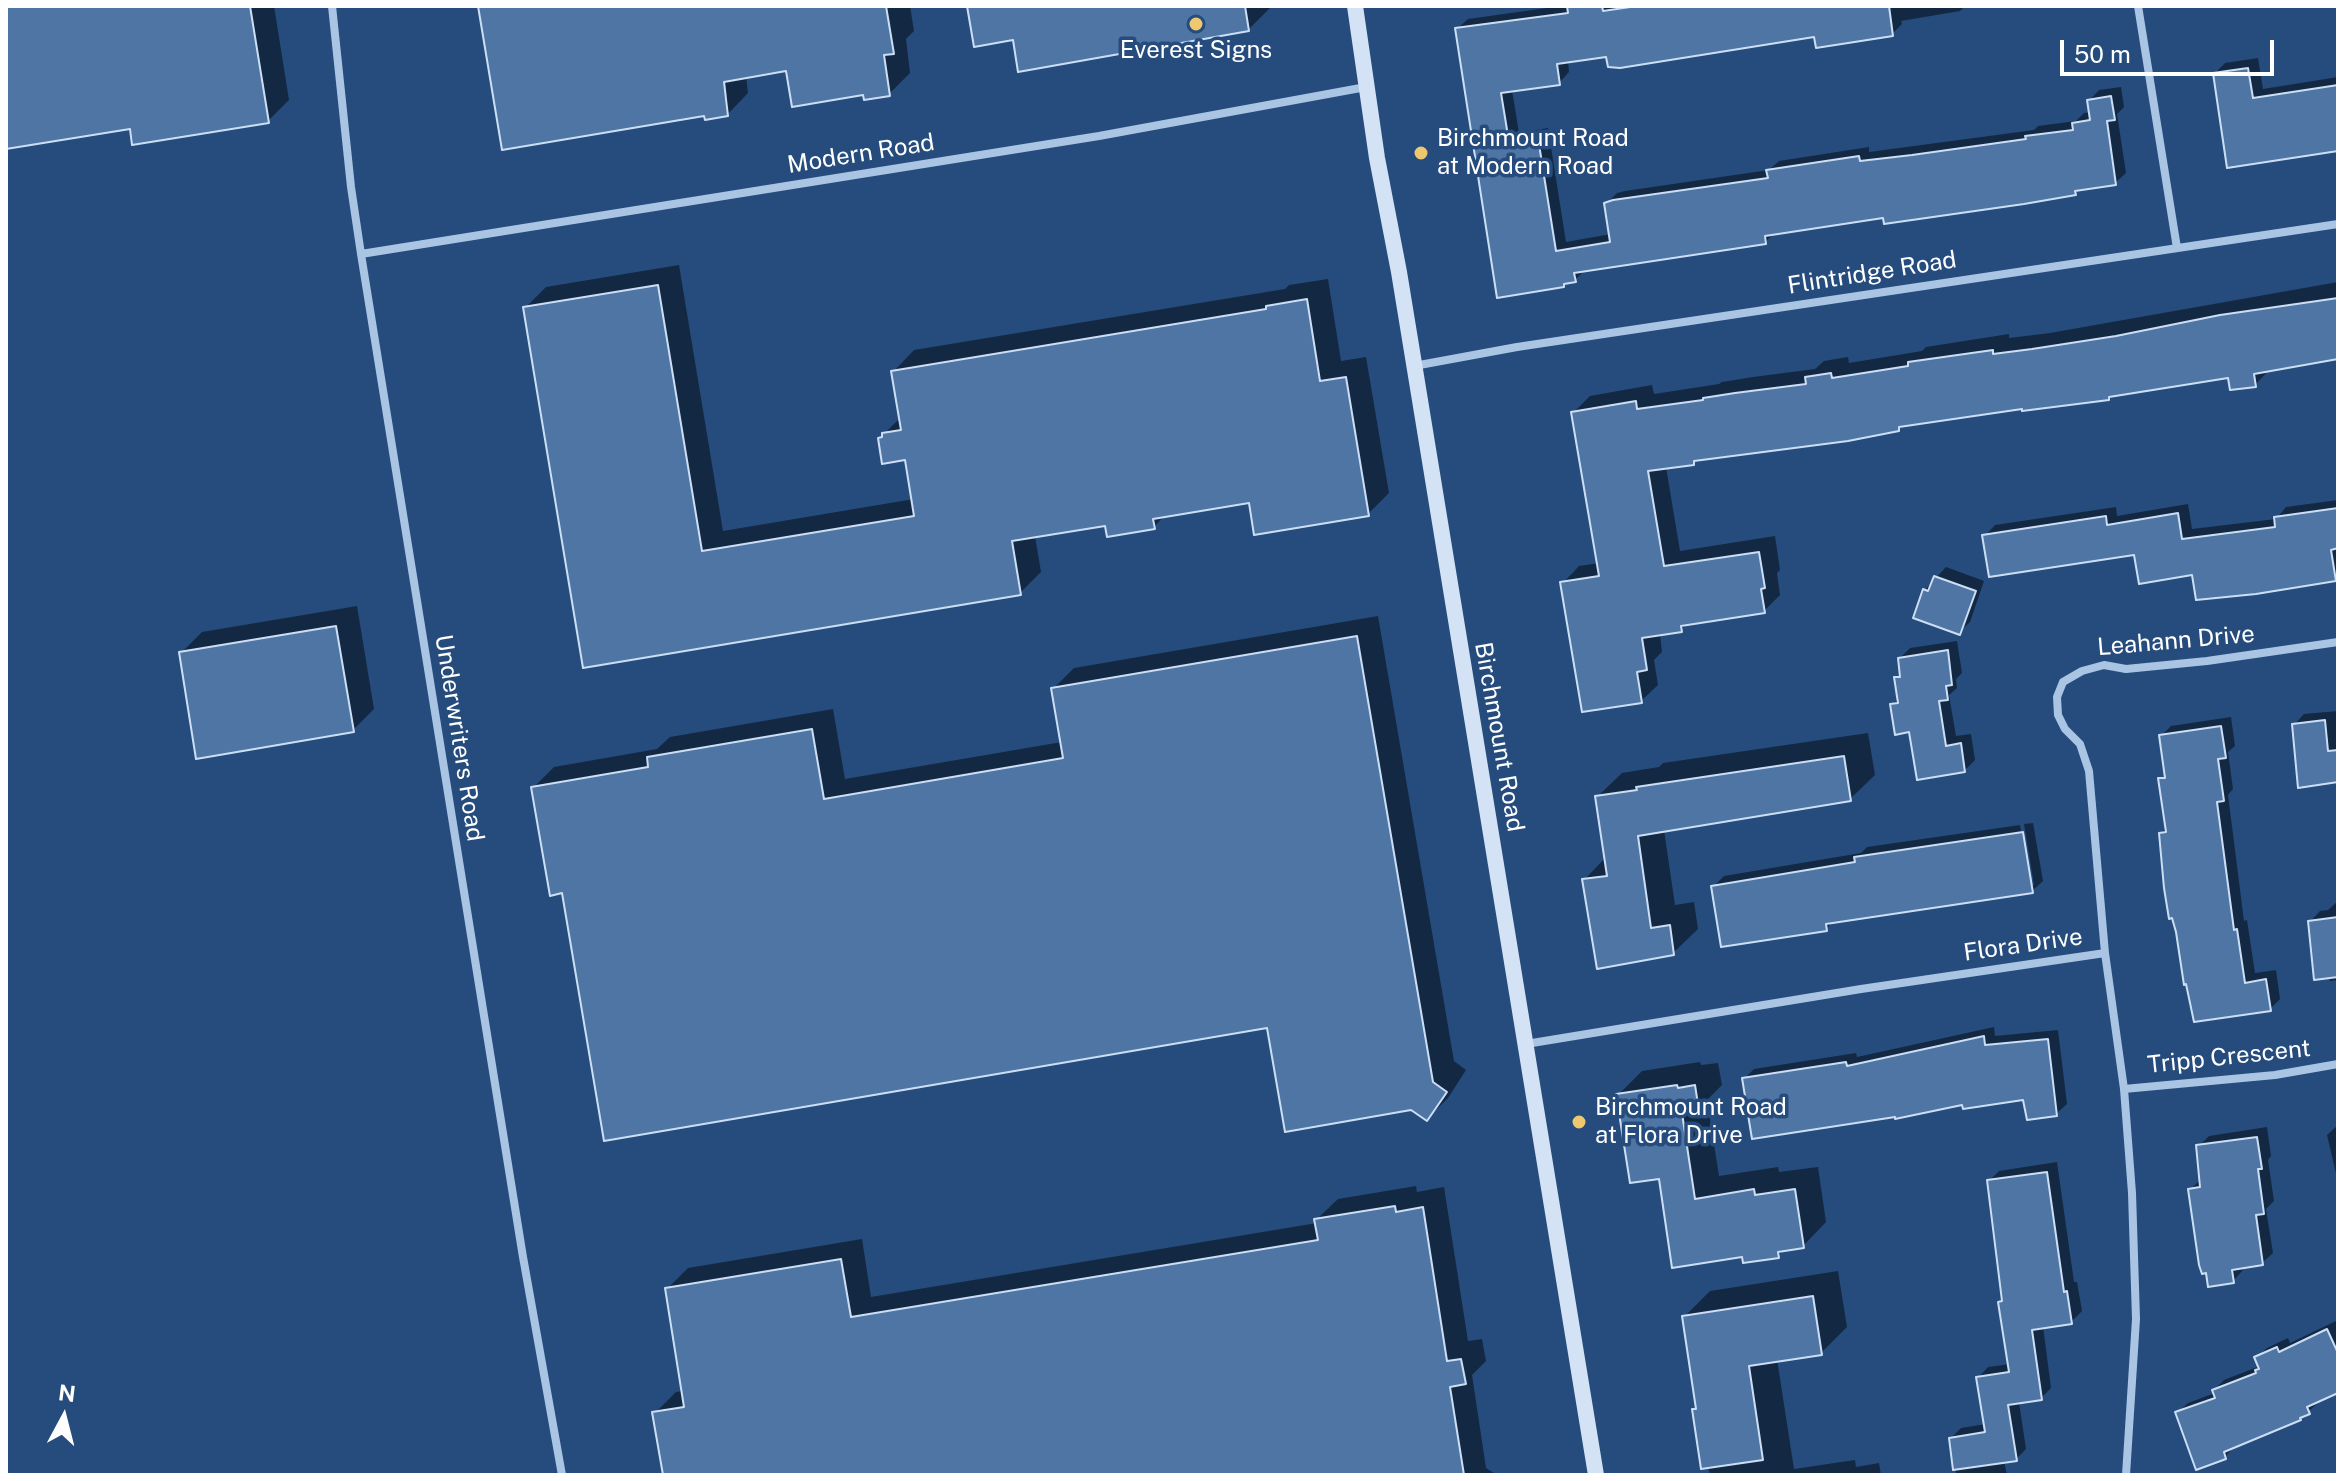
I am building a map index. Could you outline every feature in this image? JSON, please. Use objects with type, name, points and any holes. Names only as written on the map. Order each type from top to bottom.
[{"type":"main road","name":"Birchmount Road","points":[[1355,6],[1596,1475]]},
{"type":"street","name":"Underwriters Road","points":[[332,6],[361,254],[523,1257],[562,1475]]},
{"type":"street","points":[[2138,6],[2177,248]]},
{"type":"street","name":"Modern Road","points":[[361,254],[1099,136],[1366,87]]},
{"type":"street","name":"Flintridge Road","points":[[1412,366],[1517,347],[2338,224]]},
{"type":"street","name":"Leahann Drive","points":[[2105,953],[2089,771],[2080,744],[2065,729],[2058,715],[2057,697],[2063,682],[2082,671],[2104,665],[2126,669],[2338,642]]},
{"type":"street","name":"Flora Drive","points":[[1525,1044],[2105,953],[2124,1089],[2132,1193],[2136,1319],[2126,1475]]},
{"type":"street","name":"Tripp Crescent","points":[[2124,1089],[2275,1075],[2338,1064]]},
{"type":"building","points":[[6,6],[250,6],[269,123],[132,145],[130,129],[6,149]]},
{"type":"building","points":[[478,6],[886,6],[894,54],[884,55],[890,96],[864,100],[863,95],[792,107],[786,71],[724,82],[728,116],[705,120],[704,116],[502,150]]},
{"type":"building","points":[[967,6],[1245,6],[1249,31],[1018,72],[1013,40],[974,47]]},
{"type":"building","points":[[1567,6],[1602,6],[1603,11],[1637,6],[1889,6],[1893,36],[1816,48],[1814,37],[1620,68],[1608,67],[1606,57],[1557,64],[1560,85],[1501,93],[1509,142],[1538,138],[1556,251],[1610,242],[1604,203],[1613,200],[1768,178],[1766,170],[1859,156],[1860,161],[1912,155],[2073,130],[2072,123],[2090,120],[2087,100],[2111,96],[2115,120],[2107,121],[2116,185],[2075,191],[2076,195],[2024,204],[1884,224],[1883,218],[1765,236],[1766,244],[1574,273],[1576,282],[1564,284],[1564,287],[1497,298],[1455,28],[1568,13]]},
{"type":"building","points":[[2248,68],[2253,98],[2338,85],[2338,151],[2227,168],[2213,73]]},
{"type":"building","points":[[658,285],[702,551],[914,516],[905,460],[882,464],[878,438],[882,437],[882,433],[901,430],[891,371],[1266,309],[1266,306],[1307,299],[1320,381],[1346,377],[1369,516],[1254,535],[1249,503],[1153,519],[1155,529],[1107,537],[1105,526],[1012,541],[1021,595],[583,668],[523,307]]},
{"type":"building","points":[[2338,298],[2338,359],[2254,374],[2256,387],[2230,390],[2228,378],[2109,397],[2109,400],[1899,427],[1899,431],[1848,441],[1694,461],[1694,465],[1648,471],[1664,566],[1759,552],[1765,588],[1761,589],[1765,613],[1681,626],[1682,632],[1642,638],[1647,670],[1637,672],[1642,703],[1582,712],[1560,582],[1599,576],[1571,412],[1636,401],[1637,409],[1703,400],[1806,384],[1805,377],[1831,373],[1832,378],[1908,366],[1908,362],[1993,350],[1993,354],[2032,349],[2220,315]]},
{"type":"building","points":[[2338,508],[2338,548],[2331,550],[2336,581],[2196,600],[2192,575],[2139,584],[2134,555],[1989,577],[1982,535],[2106,516],[2107,525],[2178,513],[2182,539],[2275,527],[2274,517]]},
{"type":"building","points":[[1934,576],[1976,591],[1960,635],[1913,618],[1923,589],[1928,591]]},
{"type":"building","points":[[336,626],[354,732],[196,759],[179,652]]},
{"type":"building","points":[[1357,636],[1433,1082],[1447,1092],[1427,1121],[1411,1110],[1285,1132],[1267,1028],[604,1141],[562,893],[550,896],[531,787],[648,767],[647,757],[812,729],[824,799],[1063,758],[1051,688]]},
{"type":"building","points":[[1948,650],[1952,685],[1946,686],[1948,700],[1939,701],[1946,746],[1961,743],[1965,772],[1917,780],[1909,732],[1895,735],[1890,704],[1898,703],[1894,677],[1900,677],[1898,658]]},
{"type":"building","points":[[2325,720],[2328,751],[2338,750],[2338,782],[2298,788],[2292,724]]},
{"type":"building","points":[[2221,726],[2226,758],[2218,759],[2224,801],[2217,802],[2234,930],[2237,929],[2245,983],[2266,979],[2271,1011],[2194,1022],[2164,888],[2159,833],[2166,832],[2158,778],[2165,778],[2159,735]]},
{"type":"building","points":[[1844,756],[1851,801],[1638,836],[1651,928],[1670,925],[1674,955],[1597,969],[1582,879],[1607,876],[1595,796]]},
{"type":"building","points":[[2023,832],[2033,893],[1826,924],[1827,931],[1721,947],[1711,886],[1855,862],[1854,857]]},
{"type":"building","points":[[2338,917],[2338,977],[2314,980],[2308,921]]},
{"type":"building","points":[[1984,1036],[1985,1045],[2048,1039],[2057,1116],[2027,1120],[2023,1100],[1963,1109],[1962,1105],[1895,1119],[1752,1139],[1742,1078],[1846,1062],[1847,1066]]},
{"type":"building","points":[[1677,1085],[1678,1088],[1695,1085],[1699,1111],[1682,1113],[1695,1199],[1754,1189],[1755,1195],[1795,1189],[1804,1248],[1778,1252],[1779,1258],[1743,1263],[1742,1257],[1672,1268],[1659,1179],[1630,1183],[1616,1094]]},
{"type":"building","points":[[2257,1137],[2264,1214],[2256,1215],[2263,1265],[2232,1270],[2234,1283],[2208,1287],[2206,1273],[2202,1274],[2199,1265],[2188,1189],[2200,1187],[2196,1145]]},
{"type":"building","points":[[2047,1172],[2064,1292],[2067,1291],[2072,1324],[2032,1330],[2042,1400],[2008,1405],[2017,1461],[1953,1470],[1949,1438],[1985,1432],[1976,1377],[2009,1372],[1998,1302],[2002,1301],[1987,1180]]},
{"type":"building","points":[[1395,1206],[1396,1212],[1423,1207],[1447,1361],[1461,1359],[1466,1384],[1450,1387],[1464,1475],[663,1475],[652,1412],[684,1407],[665,1288],[841,1259],[851,1317],[1318,1240],[1314,1219]]},
{"type":"building","points":[[1813,1296],[1822,1355],[1749,1366],[1763,1460],[1701,1469],[1692,1409],[1696,1409],[1682,1316]]},
{"type":"building","points":[[2327,1329],[2338,1353],[2338,1393],[2307,1407],[2310,1414],[2301,1420],[2224,1452],[2226,1459],[2196,1470],[2175,1412],[2215,1398],[2212,1390],[2256,1373],[2255,1370],[2259,1369],[2254,1357],[2277,1347],[2279,1352]]},
{"type":"place","name":"Everest Signs","points":[[1196,24]]},
{"type":"place","name":"Birchmount Road at Modern Road","points":[[1421,153]]},
{"type":"place","name":"Birchmount Road at Flora Drive","points":[[1579,1122]]}]
